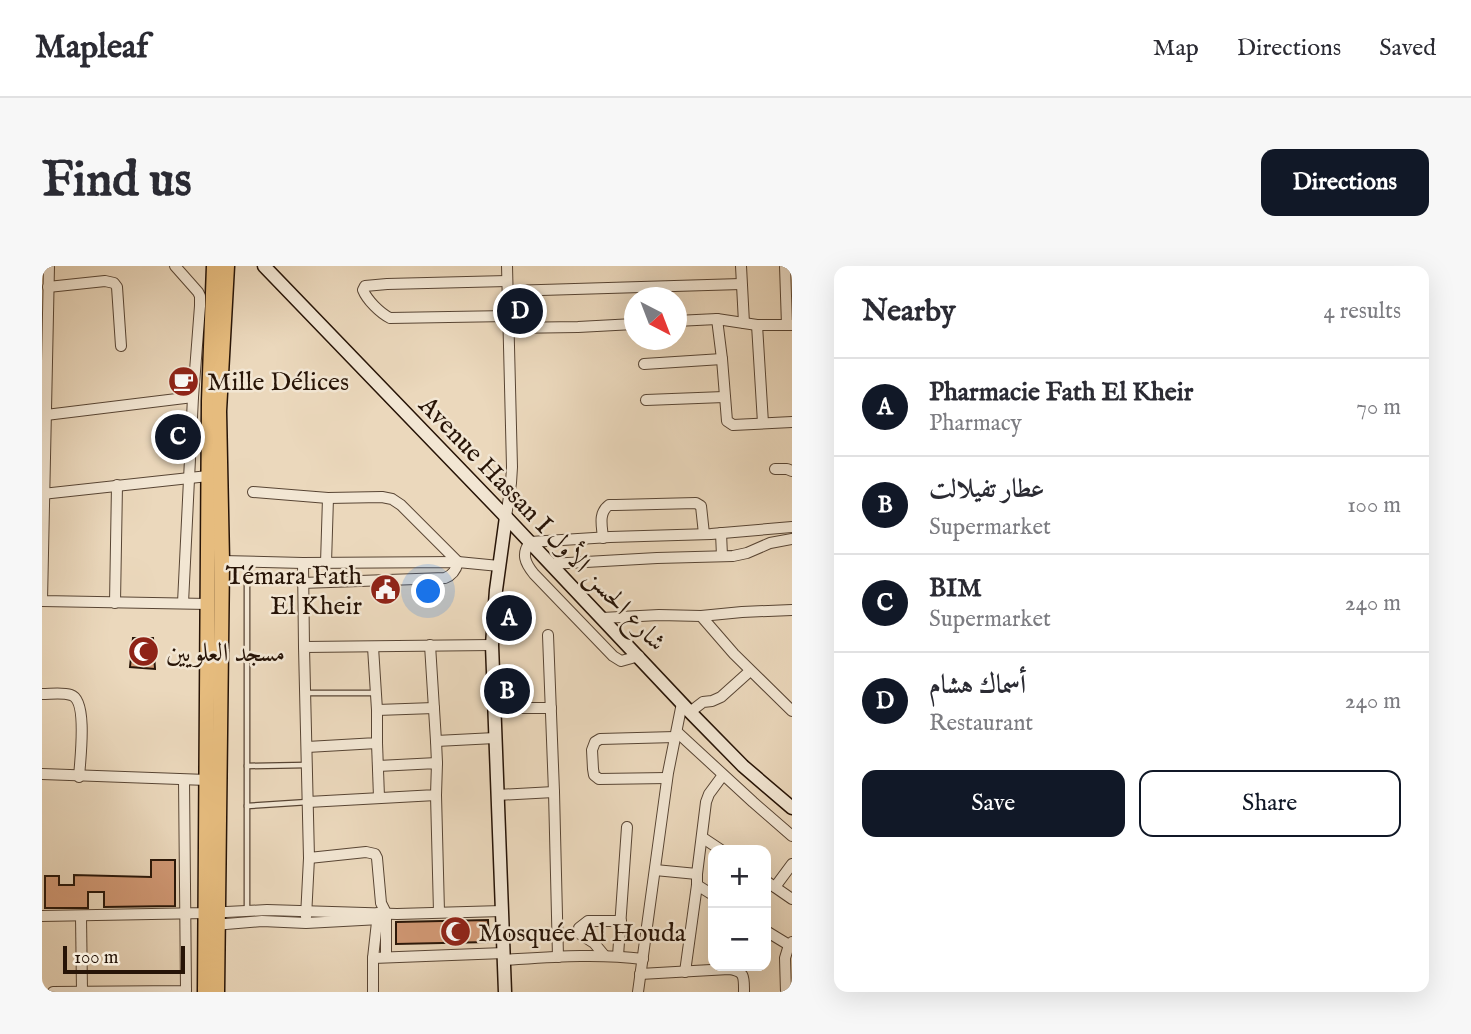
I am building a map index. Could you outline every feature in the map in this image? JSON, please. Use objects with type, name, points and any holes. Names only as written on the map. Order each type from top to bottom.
[{"type":"main road","name":"Avenue Hassan I شارع الحسن الأول","points":[[264,266],[686,708],[743,765],[792,808]]},
{"type":"main road","points":[[212,919],[207,780],[209,401],[225,268]]},
{"type":"main road","points":[[209,991],[222,561],[219,411],[225,268]]},
{"type":"main road","points":[[505,992],[492,645],[506,517]]},
{"type":"street","points":[[49,266],[44,349],[46,415],[43,443],[42,602],[208,604]]},
{"type":"street","points":[[175,266],[200,296],[183,603]]},
{"type":"street","points":[[506,266],[512,467],[506,517]]},
{"type":"street","points":[[741,266],[744,323]]},
{"type":"street","points":[[687,320],[716,319],[757,325],[790,325],[785,266]]},
{"type":"street","points":[[48,287],[105,281],[114,283],[117,288],[121,346]]},
{"type":"street","points":[[508,316],[390,318],[382,313],[363,291],[365,286],[387,284],[741,284]]},
{"type":"street","points":[[716,319],[729,424],[792,422]]},
{"type":"street","points":[[508,328],[624,325]]},
{"type":"street","points":[[757,325],[763,423]]},
{"type":"street","points":[[644,364],[722,359]]},
{"type":"street","points":[[46,415],[193,397]]},
{"type":"street","points":[[646,400],[724,397]]},
{"type":"street","points":[[775,468],[792,471]]},
{"type":"street","points":[[43,494],[208,476]]},
{"type":"street","points":[[115,603],[117,485]]},
{"type":"street","points":[[253,492],[397,501],[458,562]]},
{"type":"street","points":[[326,562],[328,498]]},
{"type":"street","points":[[603,538],[602,512],[609,505],[696,503],[703,511],[704,534]]},
{"type":"street","points":[[639,656],[621,661],[579,621],[528,566],[524,552],[530,542],[792,527]]},
{"type":"street","points":[[752,550],[754,530]]},
{"type":"street","points":[[721,533],[722,556]]},
{"type":"street","points":[[550,564],[741,555],[776,541],[792,539]]},
{"type":"street","points":[[222,561],[458,562],[499,566]]},
{"type":"street","points":[[373,562],[373,581]]},
{"type":"street","points":[[302,583],[445,578],[455,571],[458,562]]},
{"type":"street","points":[[303,563],[309,858],[306,923]]},
{"type":"street","points":[[579,621],[592,608]]},
{"type":"street","points":[[602,618],[701,616],[792,610]]},
{"type":"street","points":[[701,616],[750,671],[792,711]]},
{"type":"street","points":[[548,635],[558,957]]},
{"type":"street","points":[[430,645],[437,763],[439,912]]},
{"type":"street","points":[[304,647],[492,645]]},
{"type":"street","points":[[373,647],[379,797]]},
{"type":"street","points":[[638,992],[667,778],[676,734],[686,708],[721,697],[750,671]]},
{"type":"street","points":[[42,694],[69,694],[80,704],[79,777]]},
{"type":"street","points":[[377,710],[434,708]]},
{"type":"street","points":[[495,708],[551,708]]},
{"type":"street","points":[[667,778],[599,779],[594,775],[592,746],[600,739],[676,734],[792,836]]},
{"type":"street","points":[[436,741],[495,738]]},
{"type":"street","points":[[307,747],[377,743]]},
{"type":"street","points":[[378,766],[437,763]]},
{"type":"street","points":[[42,774],[207,780]]},
{"type":"street","points":[[685,972],[706,802],[723,775]]},
{"type":"street","points":[[184,780],[186,992]]},
{"type":"street","points":[[498,795],[554,792]]},
{"type":"street","points":[[308,802],[436,795]]},
{"type":"street","points":[[618,956],[627,827]]},
{"type":"street","points":[[703,838],[714,845]]},
{"type":"street","points":[[309,858],[369,852],[375,854],[384,913],[386,957]]},
{"type":"street","points":[[775,887],[792,864]]},
{"type":"street","points":[[654,870],[697,879],[708,890]]},
{"type":"street","points":[[771,884],[792,899]]},
{"type":"street","points":[[212,919],[247,910],[384,913],[502,911]]},
{"type":"street","points":[[42,916],[185,914],[212,919],[306,923],[384,913]]},
{"type":"street","points":[[373,992],[373,958],[384,913]]},
{"type":"street","points":[[81,916],[82,991]]},
{"type":"street","points":[[604,955],[594,943],[580,934],[579,928],[588,921],[621,921]]},
{"type":"street","points":[[771,933],[791,943],[785,953],[789,965],[786,992]]},
{"type":"street","points":[[373,958],[604,955],[642,959]]},
{"type":"street","points":[[640,974],[736,970],[743,976],[744,992]]},
{"type":"street","points":[[53,992],[209,991]]},
{"type":"lane","points":[[247,560],[247,910]]},
{"type":"lane","points":[[306,693],[376,693]]},
{"type":"lane","points":[[247,766],[307,765]]},
{"type":"lane","points":[[247,806],[308,802]]},
{"type":"building","name":"مسجد العلويين","points":[[133,638],[153,638],[155,669],[130,667]]},
{"type":"building","points":[[151,860],[175,860],[175,906],[104,907],[104,892],[88,892],[88,908],[45,908],[45,876],[59,876],[59,885],[74,885],[74,875],[151,877]]},
{"type":"building","name":"Mosquée Al Houda","points":[[488,920],[489,942],[396,944],[396,922]]},
{"type":"place","name":"أسماك هشام","points":[[520,311]]},
{"type":"place","name":"Mille Délices","points":[[184,381]]},
{"type":"place","name":"BIM","points":[[178,437]]},
{"type":"place","name":"Témara Fath El Kheir","points":[[385,590]]},
{"type":"place","name":"Pharmacie Fath El Kheir","points":[[509,618]]},
{"type":"place","name":"مسجد العلويين","points":[[143,652]]},
{"type":"place","name":"عطار تفيلالت","points":[[507,691]]},
{"type":"place","name":"Mosquée Al Houda","points":[[455,932]]}]
